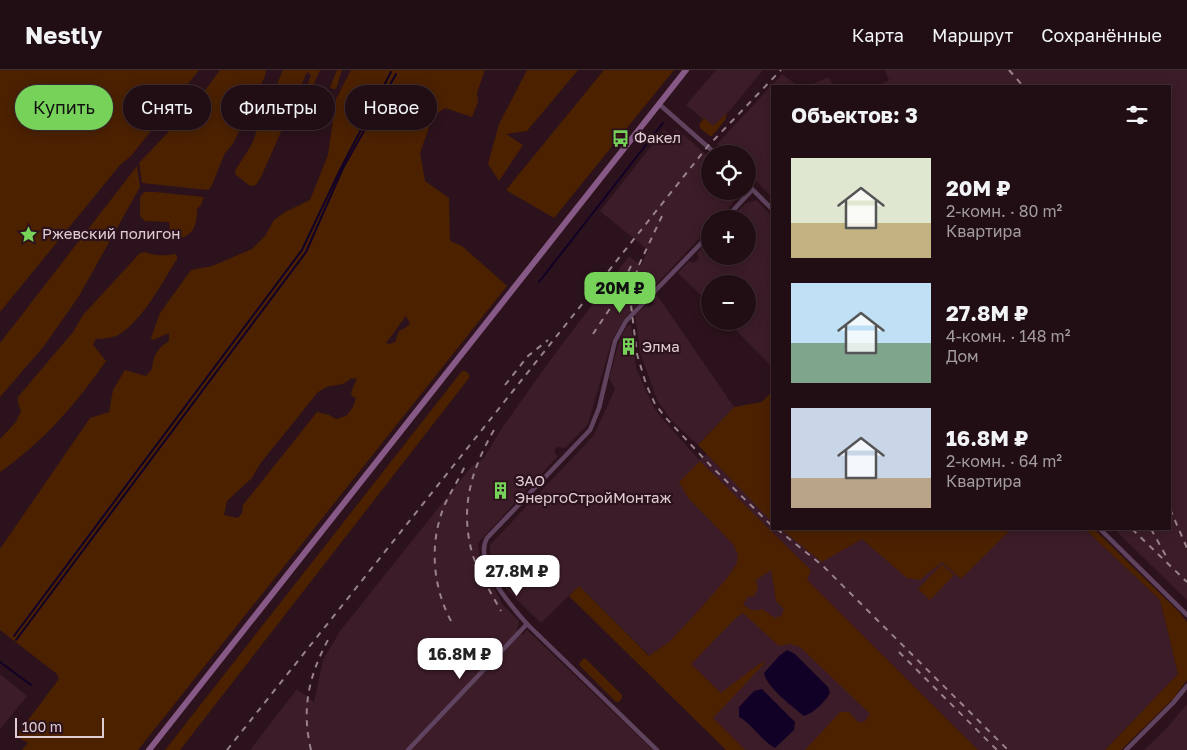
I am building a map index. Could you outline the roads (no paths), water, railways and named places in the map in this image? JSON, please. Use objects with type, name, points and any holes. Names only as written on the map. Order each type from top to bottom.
[{"type":"main road","points":[[149,750],[686,70]]},
{"type":"street","points":[[659,104],[706,145]]},
{"type":"street","points":[[756,194],[771,208]]},
{"type":"street","points":[[733,210],[743,200]]},
{"type":"street","points":[[657,750],[527,624],[503,596],[483,552],[487,538],[590,430],[598,408],[615,342],[626,321],[701,243]]},
{"type":"street","points":[[1101,530],[1187,615]]},
{"type":"street","points":[[408,750],[527,624]]},
{"type":"street","points":[[1126,750],[1173,704],[1187,686]]},
{"type":"waterway","points":[[14,636],[302,250],[341,168],[391,72]]},
{"type":"waterway","points":[[16,640],[306,252],[343,168],[396,74]]},
{"type":"waterway","points":[[539,282],[663,123]]},
{"type":"waterway","points":[[0,662],[31,685]]},
{"type":"railway","points":[[227,750],[708,146],[781,70]]},
{"type":"railway","points":[[1009,70],[1022,85]]},
{"type":"railway","points":[[662,216],[638,267],[630,297],[637,354],[646,384],[655,404],[666,418],[710,465],[771,525]]},
{"type":"railway","points":[[593,334],[609,310],[633,262]]},
{"type":"railway","points":[[505,385],[528,356],[548,340]]},
{"type":"railway","points":[[494,430],[479,460],[474,475],[467,506],[467,522],[473,556],[482,577],[501,611]]},
{"type":"railway","points":[[451,621],[440,593],[435,563],[435,548],[440,518],[445,504],[465,466]]},
{"type":"railway","points":[[1171,511],[1187,548]]},
{"type":"railway","points":[[778,530],[823,566],[1008,750]]},
{"type":"railway","points":[[1133,530],[1187,582]]},
{"type":"railway","points":[[1152,530],[1166,556]]},
{"type":"railway","points":[[311,750],[307,720],[309,692],[316,665],[329,638]]},
{"type":"railway","points":[[899,652],[997,750]]},
{"type":"place","name":"Факел","points":[[620,138]]},
{"type":"place","name":"Ржевский полигон","points":[[28,234]]},
{"type":"place","name":"Элма","points":[[628,347]]},
{"type":"place","name":"ЗАО ЭнергоСтройМонтаж","points":[[501,490]]}]
